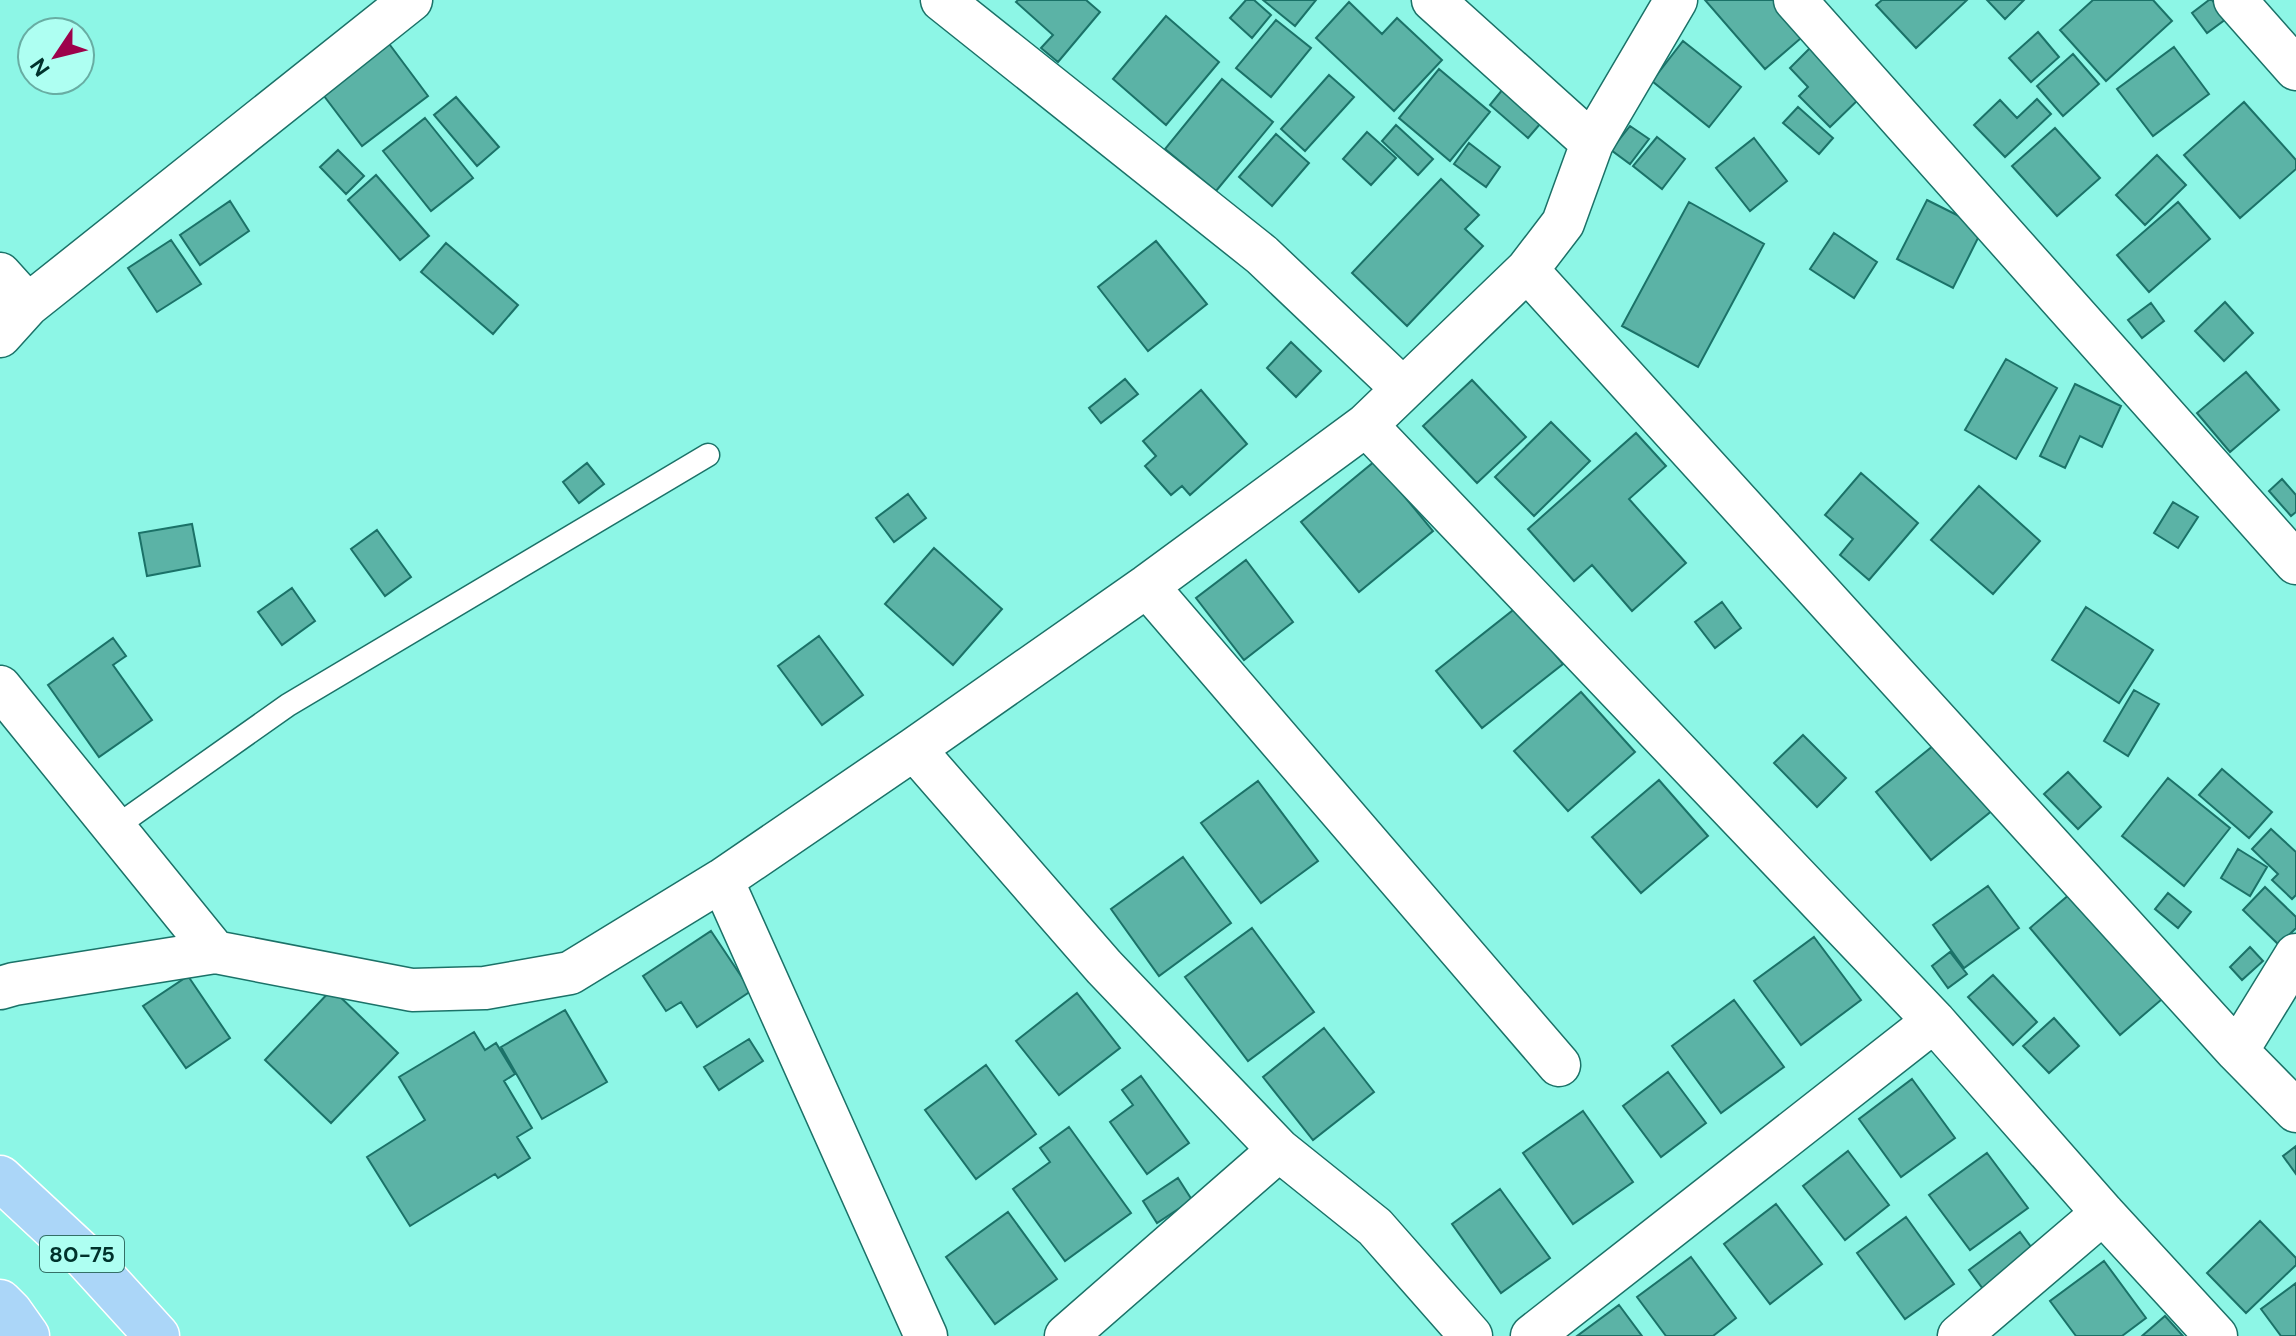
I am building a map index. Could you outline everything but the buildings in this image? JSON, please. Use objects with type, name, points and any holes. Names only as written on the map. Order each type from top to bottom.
[{"type":"highway","name":"80-75","points":[[0,1178],[85,1257],[157,1336]]},
{"type":"street","points":[[0,336],[28,305],[411,0]]},
{"type":"street","points":[[942,0],[1262,255],[1403,389]]},
{"type":"street","points":[[1433,0],[1592,143]]},
{"type":"street","points":[[0,988],[215,952],[412,990],[485,988],[570,973],[722,880],[914,749],[1147,586],[1366,425],[1527,270],[1563,223],[1592,143],[1676,0]]},
{"type":"street","points":[[1795,0],[2296,563]]},
{"type":"street","points":[[2235,0],[2296,69]]},
{"type":"street","points":[[1527,270],[2237,1051],[2296,1111]]},
{"type":"street","points":[[0,274],[28,305]]},
{"type":"street","points":[[1366,425],[1934,1021],[2216,1336]]},
{"type":"street","points":[[1147,586],[1559,1065]]},
{"type":"street","points":[[0,687],[215,952]]},
{"type":"street","points":[[914,749],[1104,967],[1279,1150],[1375,1227],[1471,1336]]},
{"type":"street","points":[[722,880],[926,1336]]},
{"type":"street","points":[[2237,1051],[2296,955]]},
{"type":"street","points":[[1532,1336],[1934,1021]]},
{"type":"street","points":[[1066,1336],[1279,1150]]},
{"type":"street","points":[[1959,1336],[2103,1213]]},
{"type":"lane","points":[[114,828],[288,705],[708,455]]}]
